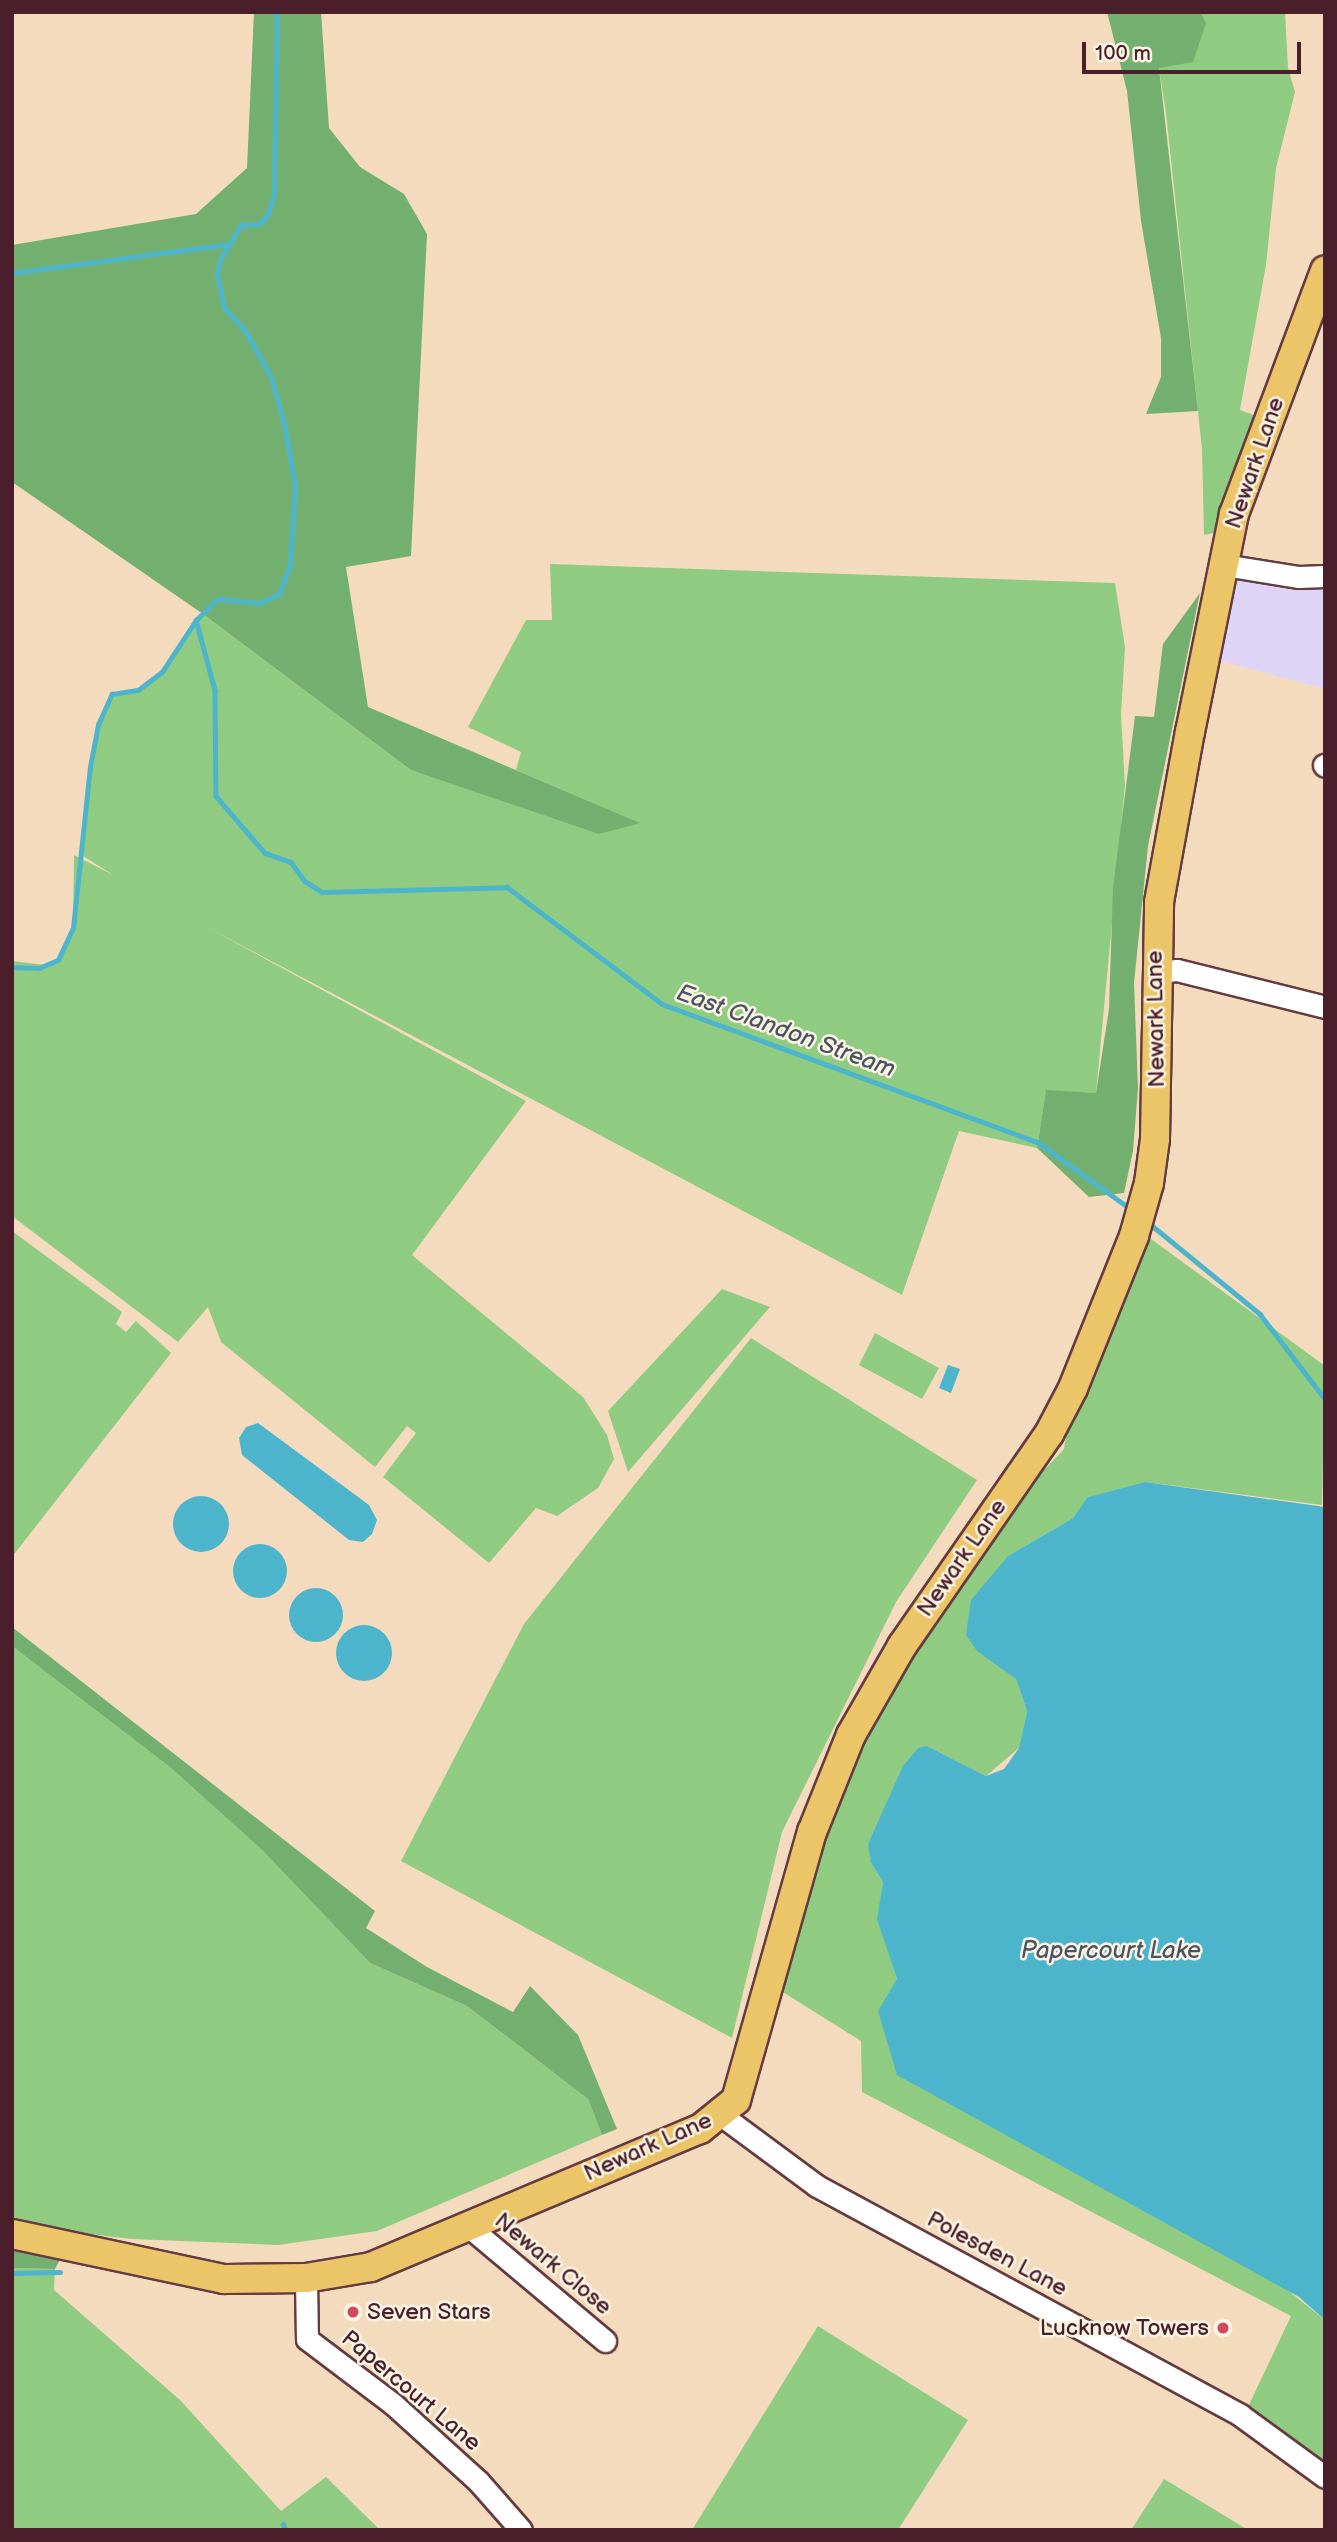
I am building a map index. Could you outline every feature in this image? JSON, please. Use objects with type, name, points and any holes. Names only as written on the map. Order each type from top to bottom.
[{"type":"main road","name":"Newark Lane","points":[[12,2234],[224,2279],[306,2278],[391,2261],[700,2129],[721,2115],[736,2100],[746,2077],[812,1832],[851,1735],[902,1646],[1049,1434],[1073,1388],[1134,1236],[1144,1202],[1157,1119],[1155,973],[1164,866],[1234,514],[1325,270]]},
{"type":"street","points":[[1224,565],[1298,577],[1324,578]]},
{"type":"street","points":[[1155,973],[1177,970],[1325,1007]]},
{"type":"street","name":"Polesden Lane","points":[[721,2115],[817,2186],[1240,2415],[1325,2477]]},
{"type":"street","name":"Newark Close","points":[[468,2226],[605,2341]]},
{"type":"street","name":"Papercourt Lane","points":[[306,2278],[307,2339],[393,2404],[478,2481],[521,2530]]},
{"type":"shaded area","points":[[1224,565],[1325,584],[1325,689],[1205,657]]},
{"type":"green space","points":[[254,12],[321,12],[329,128],[360,167],[404,194],[427,234],[411,556],[346,567],[368,707],[640,823],[599,834],[411,770],[203,614],[12,482],[12,245],[196,214],[247,168]]},
{"type":"green space","points":[[1107,12],[1200,12],[1206,23],[1193,62],[1159,68],[1198,411],[1146,414],[1161,377],[1161,338],[1141,221],[1127,91]]},
{"type":"green space","points":[[1150,12],[1285,12],[1288,68],[1295,92],[1276,168],[1266,265],[1240,410],[1256,416],[1219,532],[1204,535],[1202,449],[1166,113]]},
{"type":"green space","points":[[550,564],[1115,583],[1125,647],[1121,715],[1125,785],[1096,1093],[1046,1091],[1037,1148],[959,1131],[902,1295],[205,926],[526,1101],[412,1255],[583,1397],[607,1435],[614,1459],[598,1488],[557,1516],[536,1508],[489,1563],[383,1477],[416,1433],[407,1426],[375,1467],[221,1342],[208,1307],[178,1342],[12,1216],[12,961],[45,965],[58,960],[73,928],[74,855],[113,875],[80,854],[90,767],[105,708],[112,694],[138,690],[162,672],[203,614],[411,770],[639,823],[516,770],[521,752],[468,727],[526,620],[552,620]]},
{"type":"green space","points":[[1200,593],[1148,846],[1134,983],[1138,1088],[1133,1151],[1124,1193],[1089,1197],[1037,1148],[1046,1090],[1096,1093],[1109,1009],[1113,888],[1135,716],[1154,717],[1163,644]]},
{"type":"green space","points":[[12,1231],[122,1312],[116,1324],[126,1332],[136,1321],[171,1353],[12,1557]]},
{"type":"green space","points":[[1147,1236],[1325,1366],[1322,1505],[1145,1482],[1089,1497],[1073,1518],[1008,1556],[1016,1679],[1027,1711],[1019,1748],[986,1776],[927,1746],[871,1863],[883,1882],[878,1919],[897,1979],[1325,2320],[1325,2463],[1247,2409],[1291,2316],[862,2092],[861,2041],[778,1989],[854,1750],[915,1644],[1019,1497],[1064,1449],[1069,1416]]},
{"type":"green space","points":[[722,1289],[770,1307],[628,1472],[608,1411]]},
{"type":"green space","points":[[875,1333],[939,1368],[922,1399],[859,1365]]},
{"type":"green space","points":[[751,1338],[977,1480],[896,1602],[782,1832],[732,2038],[401,1861],[524,1624]]},
{"type":"green space","points":[[12,1627],[375,1911],[366,1928],[427,1967],[513,2012],[530,1986],[578,2035],[617,2129],[602,2135],[588,2099],[467,2006],[370,1963],[262,1850],[171,1768],[12,1646]]},
{"type":"green space","points":[[12,1646],[171,1768],[262,1850],[370,1963],[467,2006],[588,2099],[602,2135],[377,2231],[278,2245],[132,2239],[12,2225]]},
{"type":"green space","points":[[12,2240],[66,2248],[55,2269],[12,2268]]},
{"type":"green space","points":[[12,2268],[55,2269],[54,2290],[180,2400],[281,2511],[326,2477],[380,2530],[12,2530]]},
{"type":"green space","points":[[818,2326],[968,2420],[898,2530],[692,2530]]},
{"type":"green space","points":[[1164,2479],[1230,2519],[1248,2530],[1131,2530]]},
{"type":"water","points":[[948,1365],[960,1369],[951,1393],[939,1388]]},
{"type":"water","points":[[258,1423],[369,1505],[377,1520],[372,1534],[363,1542],[349,1540],[242,1455],[239,1438],[246,1427]]},
{"type":"water","name":"Papercourt Lake","points":[[1145,1482],[1325,1507],[1325,2320],[1299,2297],[897,2075],[878,2011],[897,1979],[877,1919],[883,1882],[871,1863],[868,1844],[903,1766],[918,1748],[927,1746],[986,1776],[1004,1769],[1019,1748],[1027,1711],[1016,1679],[977,1651],[966,1635],[971,1600],[1008,1556],[1073,1518],[1088,1497]]},
{"type":"water","points":[[201,1496],[216,1501],[224,1509],[229,1524],[224,1539],[216,1547],[201,1552],[186,1547],[178,1539],[173,1524],[178,1509],[186,1501]]},
{"type":"water","points":[[265,1544],[275,1548],[283,1556],[287,1571],[283,1586],[275,1594],[255,1598],[245,1594],[237,1586],[233,1566],[237,1556],[245,1548]]},
{"type":"water","points":[[321,1588],[331,1592],[339,1600],[343,1615],[339,1630],[331,1638],[311,1642],[301,1638],[293,1630],[289,1610],[293,1600],[301,1592]]},
{"type":"water","points":[[364,1625],[379,1630],[387,1638],[392,1653],[387,1668],[379,1676],[364,1681],[349,1676],[341,1668],[336,1653],[341,1638],[349,1630]]},
{"type":"waterway","points":[[12,967],[39,968],[58,960],[73,928],[90,767],[98,725],[112,694],[138,690],[162,672],[196,620],[218,599],[260,603],[279,594],[290,565],[295,485],[284,424],[271,377],[245,331],[224,308],[217,274],[220,260],[241,225],[260,224],[268,214],[274,194],[277,12]]},
{"type":"waterway","points":[[12,273],[229,244]]},
{"type":"waterway","name":"East Clandon Stream","points":[[196,620],[215,690],[216,796],[265,853],[291,862],[305,881],[322,892],[507,887],[662,1004],[1039,1143],[1131,1209]]},
{"type":"waterway","name":"East Clandon Stream","points":[[1149,1223],[1260,1314],[1325,1399]]},
{"type":"waterway","points":[[12,2273],[60,2272]]},
{"type":"waterway","points":[[283,2524],[286,2530]]},
{"type":"place","name":"Seven Stars","points":[[353,2312]]},
{"type":"place","name":"Lucknow Towers","points":[[1223,2328]]}]
